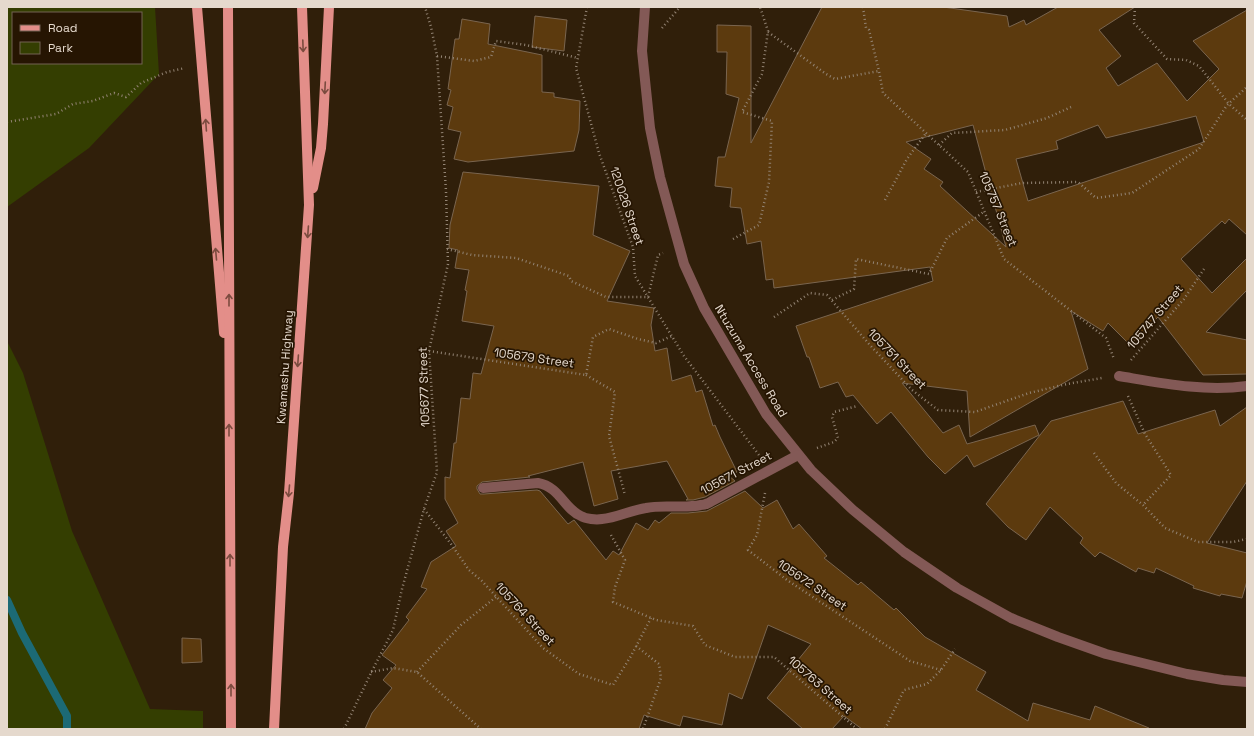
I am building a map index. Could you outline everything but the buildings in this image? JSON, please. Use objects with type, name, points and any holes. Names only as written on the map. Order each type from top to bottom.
[{"type":"main road","points":[[197,7],[229,391]]},
{"type":"main road","points":[[228,7],[231,729]]},
{"type":"main road","name":"Kwamashu Highway","points":[[274,729],[283,547],[289,493],[309,205],[302,7]]},
{"type":"main road","points":[[309,205],[321,148],[324,124],[329,7]]},
{"type":"street","name":"Ntuzuma Access Road","points":[[645,7],[642,51],[650,128],[660,177],[684,264],[708,315],[766,414],[798,455],[827,487],[904,552],[957,588],[1011,618],[1106,654],[1187,674],[1247,682]]},
{"type":"street","points":[[1119,376],[1206,388],[1234,388],[1247,386]]},
{"type":"street","name":"105671 Street","points":[[483,488],[538,483],[543,484],[554,491],[576,514],[582,517],[602,519],[630,513],[644,508],[702,505],[798,455]]},
{"type":"path","name":"105677 Street","points":[[344,729],[393,630],[424,508],[437,472],[429,351],[448,264],[446,191],[437,56],[425,7]]},
{"type":"path","name":"120026 Street","points":[[587,7],[576,68],[599,153],[634,247],[636,276],[684,356],[769,470]]},
{"type":"path","points":[[732,239],[759,225],[769,182],[772,120],[742,112],[762,74],[768,32],[760,7]]},
{"type":"path","name":"105757 Street","points":[[863,7],[866,28],[868,30],[884,93],[968,172],[1004,259],[1106,338],[1119,376],[1145,434],[1171,476],[1143,505]]},
{"type":"path","points":[[1135,7],[1134,24],[1167,59],[1186,60],[1199,66],[1229,103],[1247,120]]},
{"type":"path","points":[[768,32],[835,79],[879,70]]},
{"type":"path","points":[[437,56],[474,61],[490,57],[496,41],[526,45],[578,58]]},
{"type":"path","points":[[7,122],[56,114],[73,104],[94,101],[114,93],[126,97],[141,83],[167,72],[201,64]]},
{"type":"path","points":[[976,192],[1022,184],[1078,182],[1096,198],[1132,193],[1199,149],[1229,103],[1247,87]]},
{"type":"path","points":[[939,145],[952,133],[1005,130],[1047,118],[1071,108]]},
{"type":"path","points":[[885,200],[907,159],[926,133]]},
{"type":"path","points":[[832,300],[854,290],[856,260],[929,274],[947,238],[984,211]]},
{"type":"path","points":[[447,249],[472,255],[516,258],[569,276],[571,281],[606,297],[648,297],[658,255],[679,248]]},
{"type":"path","name":"105747 Street","points":[[1119,376],[1133,357],[1184,299],[1204,269]]},
{"type":"path","name":"105751 Street","points":[[774,317],[810,293],[827,295],[912,390],[938,410],[975,412],[1029,393],[1067,384],[1119,376]]},
{"type":"path","name":"105679 Street","points":[[429,351],[586,375],[593,337],[609,329],[638,339],[656,343],[672,336]]},
{"type":"path","points":[[586,375],[615,392],[609,436],[630,513]]},
{"type":"path","points":[[798,455],[834,442],[838,438],[832,417],[834,412],[857,406]]},
{"type":"path","points":[[1094,453],[1116,482],[1143,505],[1165,528],[1198,542],[1233,542],[1247,539]]},
{"type":"path","name":"105672 Street","points":[[769,470],[757,535],[748,550],[787,580],[910,661],[941,670]]},
{"type":"path","name":"105764 Street","points":[[424,508],[469,570],[482,581],[542,648],[579,674],[614,685],[651,618]]},
{"type":"path","name":"105763 Street","points":[[602,519],[625,560],[615,587],[614,602],[656,620],[693,626],[705,645],[734,657],[774,657],[857,729]]},
{"type":"path","points":[[417,672],[461,625],[496,597]]},
{"type":"path","points":[[636,646],[659,664],[662,678],[643,729]]},
{"type":"path","points":[[885,729],[904,690],[927,684],[941,670],[955,648]]},
{"type":"path","points":[[371,673],[393,668],[417,672],[482,729]]},
{"type":"green space","points":[[7,7],[155,7],[159,74],[89,148],[7,207]]},
{"type":"green space","points":[[7,341],[23,373],[72,531],[150,709],[203,711],[203,729],[7,729]]},
{"type":"waterway","points":[[7,600],[22,633],[67,716],[67,729]]}]
